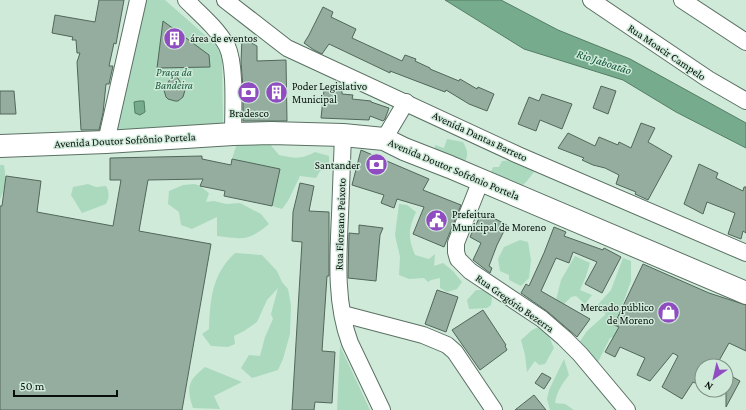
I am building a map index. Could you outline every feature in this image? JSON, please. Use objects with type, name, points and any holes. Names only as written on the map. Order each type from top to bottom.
[{"type":"main road","name":"Avenida Doutor Sofrônio Portela","points":[[0,146],[271,133],[343,135],[384,139],[404,149],[481,180],[746,293]]},
{"type":"street","points":[[106,142],[138,0]]},
{"type":"street","points":[[186,0],[222,38],[230,54],[232,68],[233,134]]},
{"type":"street","name":"Avenida Dantas Barreto","points":[[225,0],[287,48],[518,155],[746,253]]},
{"type":"street","name":"Rua Moacir Campelo","points":[[591,0],[708,79],[746,101]]},
{"type":"street","points":[[682,0],[746,42]]},
{"type":"street","points":[[384,139],[406,102]]},
{"type":"street","name":"Rua Floreano Peixoto","points":[[343,135],[337,265],[343,314],[346,332],[350,343],[382,410]]},
{"type":"street","name":"Rua Gregório Bezerra","points":[[481,180],[456,242],[458,259],[470,271],[542,319],[564,338],[585,359],[627,410]]},
{"type":"street","points":[[343,314],[423,335],[447,345],[455,352],[494,410]]},
{"type":"green space","name":"Praça da Bandeira","points":[[140,0],[165,0],[222,50],[223,126],[115,130]]},
{"type":"green space","points":[[447,139],[463,142],[467,154],[463,165],[434,157],[435,145],[444,148]]},
{"type":"green space","points":[[238,140],[269,143],[279,155],[289,157],[297,158],[310,155],[315,152],[329,156],[329,169],[320,171],[316,178],[300,176],[288,201],[282,209],[272,206],[279,169],[232,159]]},
{"type":"green space","points":[[517,160],[534,172],[527,181],[520,188],[498,183],[491,172],[493,167],[499,167],[502,161]]},
{"type":"green space","points":[[0,165],[4,165],[5,178],[0,199]]},
{"type":"green space","points":[[88,184],[96,187],[106,186],[109,197],[106,204],[82,213],[71,195],[73,187]]},
{"type":"green space","points":[[195,184],[209,193],[206,202],[214,201],[226,204],[240,203],[261,214],[269,224],[262,230],[245,238],[217,236],[217,217],[192,229],[181,225],[179,212],[168,204],[169,191],[183,185]]},
{"type":"green space","points":[[399,204],[407,205],[416,212],[410,229],[410,238],[415,255],[429,259],[435,254],[434,266],[443,263],[453,271],[462,282],[457,289],[447,292],[440,288],[440,278],[428,282],[424,278],[409,279],[399,275],[400,257],[395,235]]},
{"type":"green space","points":[[520,240],[528,242],[531,260],[529,278],[521,286],[509,280],[509,275],[500,271],[498,259],[504,247]]},
{"type":"green space","points":[[235,253],[262,255],[277,271],[282,282],[288,289],[291,305],[290,334],[283,359],[278,370],[252,378],[241,368],[249,355],[260,356],[265,337],[273,319],[271,314],[278,288],[267,300],[257,322],[234,336],[235,344],[228,347],[211,346],[202,334],[209,329],[210,308],[217,279],[227,261]]},
{"type":"green space","points":[[575,256],[590,263],[580,290],[592,295],[585,304],[576,296],[571,297],[564,304],[556,300],[561,280]]},
{"type":"green space","points":[[623,258],[631,261],[631,281],[615,325],[619,327],[615,336],[610,338],[596,366],[579,343],[587,331],[606,314],[595,308],[611,290]]},
{"type":"green space","points":[[476,290],[486,290],[492,298],[491,305],[487,308],[469,309],[467,300]]},
{"type":"green space","points":[[541,326],[548,334],[554,348],[545,364],[539,365],[535,361],[527,372],[521,340],[532,330]]},
{"type":"green space","points":[[340,346],[370,410],[337,410]]},
{"type":"green space","points":[[564,359],[569,375],[560,388],[555,403],[565,404],[574,410],[550,410],[547,399],[549,390]]},
{"type":"green space","points":[[205,367],[242,382],[214,396],[220,409],[193,408],[189,389],[190,384],[195,376]]},
{"type":"water","name":"Rio Jaboatão","points":[[445,0],[501,0],[558,30],[630,59],[746,123],[746,148],[676,112],[623,80],[524,49]]},
{"type":"water","points":[[144,101],[145,112],[140,115],[135,113],[134,102]]},
{"type":"building","points":[[99,0],[124,0],[116,44],[114,43],[109,66],[113,66],[109,84],[106,84],[103,113],[99,130],[81,130],[77,62],[80,53],[77,53],[76,40],[72,40],[73,37],[52,33],[55,15],[95,22]]},
{"type":"building","points":[[323,7],[333,12],[331,17],[356,29],[352,38],[402,61],[405,55],[416,59],[415,61],[430,69],[459,81],[460,79],[477,89],[478,87],[494,94],[487,111],[469,104],[446,90],[445,92],[390,71],[390,73],[329,44],[322,54],[314,50],[304,43]]},
{"type":"building","name":"área de eventos","points":[[163,21],[209,55],[210,67],[157,68]]},
{"type":"building","points":[[242,38],[257,46],[257,61],[286,60],[287,121],[243,121],[241,62]]},
{"type":"building","points":[[174,72],[185,90],[183,97],[178,101],[168,99],[164,90]]},
{"type":"building","points":[[601,86],[616,91],[608,114],[593,108]]},
{"type":"building","points":[[324,90],[342,91],[342,94],[353,95],[352,99],[371,101],[389,108],[385,119],[383,121],[370,116],[369,120],[321,118]]},
{"type":"building","points":[[0,91],[14,91],[16,114],[0,114]]},
{"type":"building","points":[[542,94],[572,104],[562,129],[540,120],[536,131],[518,124],[529,97],[539,101]]},
{"type":"building","points":[[641,123],[655,128],[648,142],[672,156],[648,200],[635,194],[636,192],[616,184],[619,175],[605,168],[582,160],[584,158],[558,148],[568,133],[595,146],[599,137],[618,145],[619,142],[631,148]]},
{"type":"building","points":[[361,150],[429,179],[423,190],[461,205],[444,247],[413,234],[424,207],[397,199],[394,208],[381,203],[384,195],[352,185]]},
{"type":"building","points":[[202,156],[202,159],[231,165],[232,159],[280,169],[272,206],[224,196],[225,191],[200,186],[203,179],[148,180],[139,231],[211,244],[182,410],[0,410],[0,206],[2,206],[6,176],[41,181],[37,212],[113,226],[121,180],[110,180],[110,158]]},
{"type":"building","points":[[699,164],[718,173],[716,178],[743,191],[744,187],[746,187],[746,233],[743,231],[741,239],[728,234],[735,213],[707,202],[703,214],[684,204]]},
{"type":"building","points":[[300,183],[314,186],[309,211],[329,212],[329,276],[327,276],[322,351],[335,352],[332,403],[315,402],[314,410],[292,410],[302,242],[292,241],[293,212]]},
{"type":"building","points":[[482,212],[507,225],[489,266],[492,268],[490,273],[473,260],[481,243],[470,237]]},
{"type":"building","points":[[359,225],[383,228],[380,235],[376,281],[348,278],[349,233],[359,234]]},
{"type":"building","points":[[554,227],[566,232],[564,236],[603,250],[604,248],[621,257],[602,293],[585,284],[597,262],[573,252],[569,263],[556,258],[541,291],[590,319],[577,337],[548,312],[521,293],[526,284],[529,286]]},
{"type":"building","points":[[643,264],[709,293],[746,305],[746,351],[729,343],[721,358],[694,358],[694,382],[682,399],[662,387],[678,356],[673,353],[650,381],[637,375],[645,358],[620,347],[615,357],[605,352],[619,327],[614,325]]},
{"type":"building","points":[[437,290],[458,297],[446,332],[425,324]]},
{"type":"building","points":[[483,310],[506,345],[507,350],[480,370],[452,330]]},
{"type":"building","points":[[542,373],[551,378],[544,389],[535,383]]},
{"type":"building","points":[[734,378],[740,381],[734,392]]},
{"type":"building","points":[[534,395],[546,410],[515,410]]},
{"type":"building","points":[[726,398],[731,398],[726,407]]},
{"type":"place","name":"área de eventos","points":[[174,38]]},
{"type":"place","name":"Poder Legislativo Municipal","points":[[277,92]]},
{"type":"place","name":"Bradesco","points":[[249,93]]},
{"type":"place","name":"Santander","points":[[376,165]]},
{"type":"place","name":"Prefeitura Municipal de Moreno","points":[[437,220]]},
{"type":"place","name":"Mercado público de Moreno","points":[[669,313]]}]
